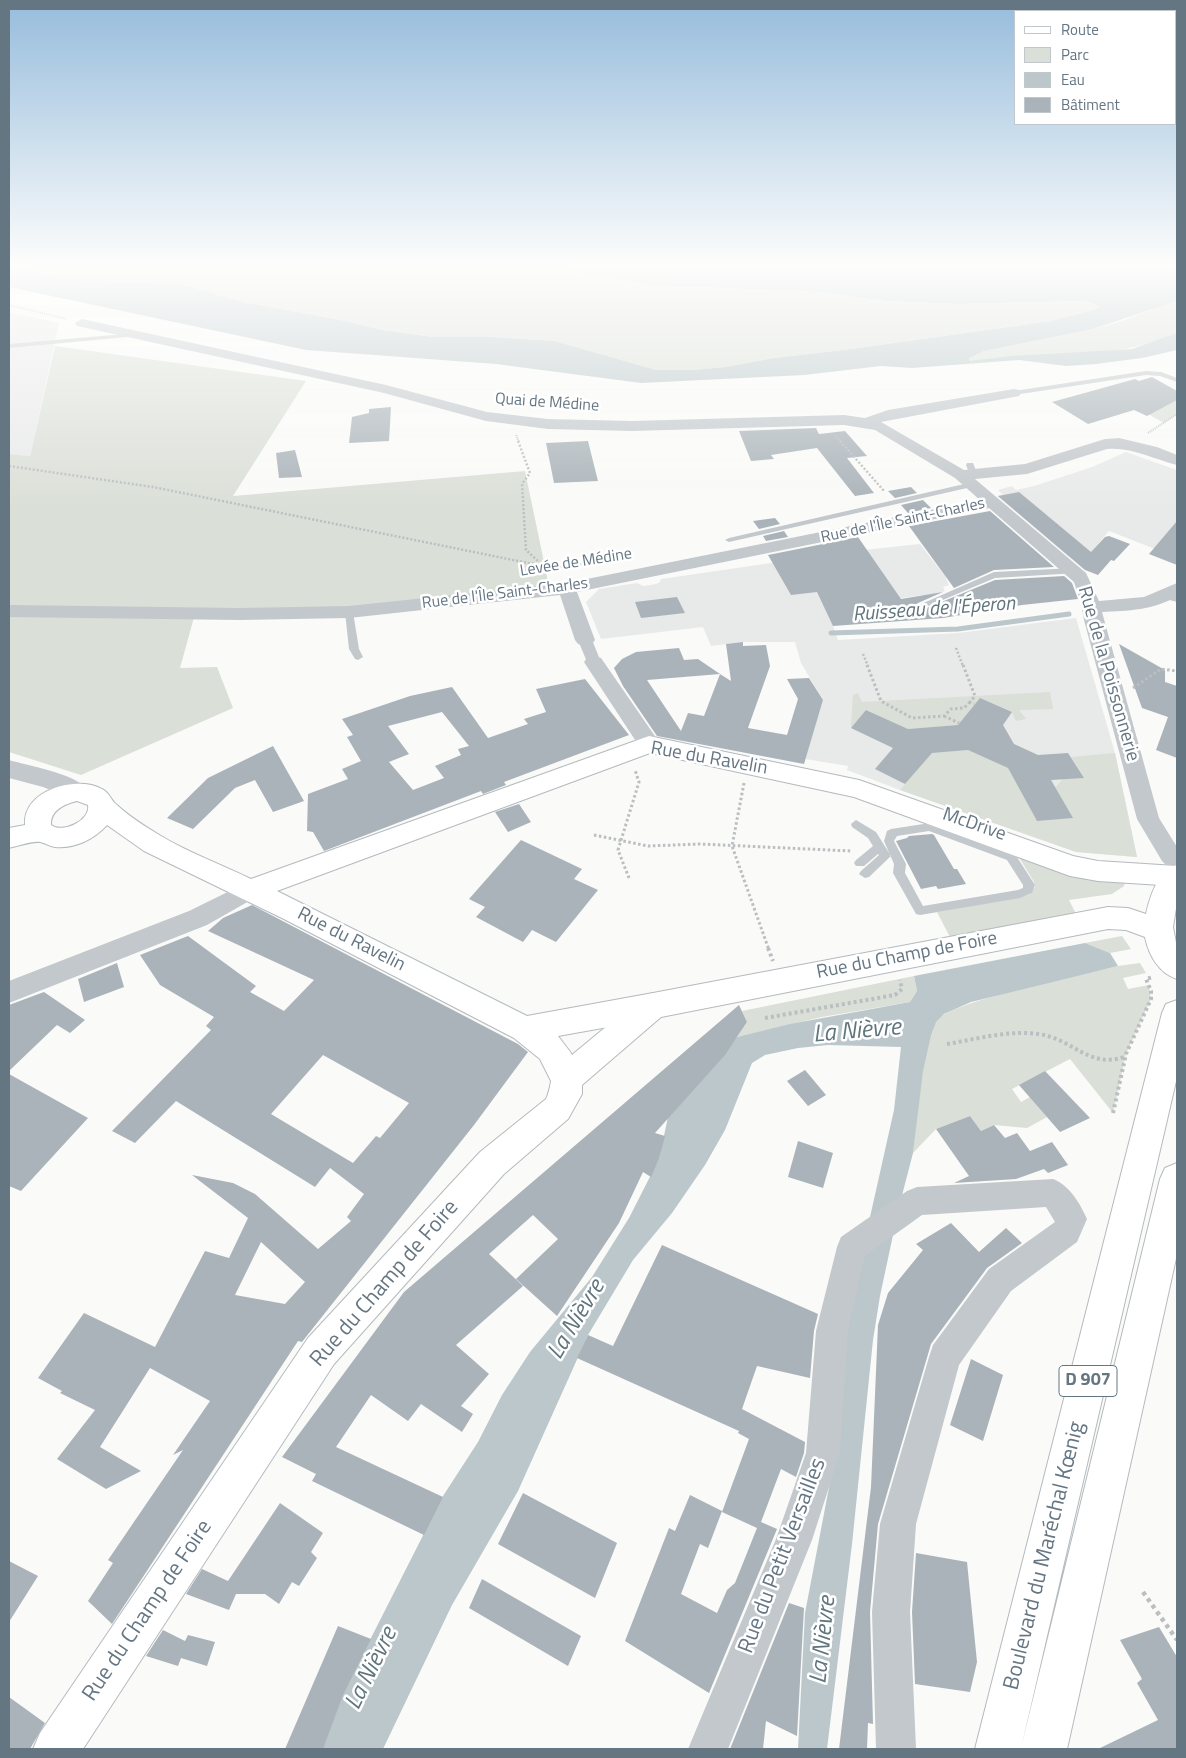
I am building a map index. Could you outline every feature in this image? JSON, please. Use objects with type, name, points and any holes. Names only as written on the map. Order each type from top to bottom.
[{"type":"main road","name":"Rue du Ravelin","points":[[250,890],[638,748],[859,789],[1070,866],[1098,871],[1177,871]]},
{"type":"main road","points":[[9,838],[42,817],[58,797],[85,792],[98,798],[103,809],[97,821],[84,832],[69,836],[55,837],[42,817]]},
{"type":"main road","name":"Rue du Ravelin","points":[[103,809],[153,844],[294,911],[525,1029],[539,1038],[560,1059],[566,1079]]},
{"type":"main road","points":[[9,827],[42,817]]},
{"type":"main road","name":"Rue du Ravelin","points":[[84,832],[153,844]]},
{"type":"main road","points":[[294,911],[314,867]]},
{"type":"main road","points":[[1171,988],[1170,960],[1161,945],[1160,931],[1163,900],[1177,871]]},
{"type":"main road","name":"Rue du Champ de Foire","points":[[525,1029],[1108,918],[1128,919],[1160,931]]},
{"type":"main road","name":"Boulevard du Maréchal Kœnig","points":[[998,1749],[1171,988]]},
{"type":"main road","name":"Rue du Champ de Foire","points":[[56,1749],[321,1351],[492,1164],[557,1109],[566,1094],[566,1079],[653,1006]]},
{"type":"main road","name":"Boulevard du Maréchal Kœnig","points":[[1044,1749],[1177,1180]]},
{"type":"street","name":"Quai de Médine","points":[[187,346],[386,389],[486,416],[548,424],[632,426],[844,420],[868,424],[890,432],[975,482]]},
{"type":"street","points":[[868,424],[875,419],[888,415],[1014,393]]},
{"type":"street","name":"Rue de l'Île Saint-Charles","points":[[9,611],[240,614],[349,612],[567,589],[1027,469],[1105,444],[1119,443],[1151,450],[1177,460]]},
{"type":"street","name":"Rue de la Poissonnerie","points":[[975,482],[1080,576],[1088,591],[1093,620],[1148,819],[1170,855],[1177,871]]},
{"type":"street","points":[[567,589],[594,662],[638,748]]},
{"type":"street","points":[[1092,606],[1144,603],[1173,594]]},
{"type":"street","points":[[9,769],[52,781],[77,792]]},
{"type":"street","points":[[9,774],[39,789],[42,817]]},
{"type":"street","points":[[9,992],[198,918],[250,890]]},
{"type":"street","name":"Rue du Petit Versailles","points":[[708,1749],[794,1540],[823,1453],[832,1331],[852,1247],[900,1215],[917,1201],[1054,1193],[1072,1219],[1066,1232],[1000,1280],[944,1357],[898,1524],[891,1612],[896,1749]]},
{"type":"lane","points":[[1014,393],[1146,373],[1160,374],[1177,380]]},
{"type":"lane","points":[[729,540],[895,503],[975,482]]},
{"type":"lane","points":[[923,604],[994,575],[1074,571]]},
{"type":"lane","points":[[349,612],[354,649],[358,657]]},
{"type":"lane","points":[[856,824],[872,835],[885,856],[865,874]]},
{"type":"lane","name":"McDrive","points":[[930,827],[1011,856],[1029,885],[1025,892],[920,911],[899,873],[900,864],[889,841],[891,834],[895,832],[930,827]]},
{"type":"lane","points":[[860,863],[879,847]]},
{"type":"path","points":[[518,420],[516,435],[530,474],[522,484],[526,550],[541,563]]},
{"type":"path","points":[[823,421],[895,503]]},
{"type":"path","points":[[9,466],[153,487],[488,556],[560,567],[582,566],[621,559]]},
{"type":"path","points":[[944,716],[951,709],[964,708],[975,696],[956,648]]},
{"type":"path","points":[[863,654],[881,701],[912,718],[944,716],[960,723]]},
{"type":"path","points":[[1116,700],[1161,669],[1177,671]]},
{"type":"path","points":[[970,702],[974,704]]},
{"type":"path","points":[[629,878],[618,850],[639,782],[638,748]]},
{"type":"path","points":[[744,781],[732,846],[773,962]]},
{"type":"path","points":[[594,835],[648,846],[732,846],[854,851]]},
{"type":"path","points":[[766,1018],[895,995],[900,992],[902,985],[891,959]]},
{"type":"path","points":[[1113,1112],[1125,1057],[1151,999],[1151,991],[1146,978],[1154,977],[1171,988]]},
{"type":"path","points":[[947,1044],[1028,1033],[1042,1034],[1054,1036],[1095,1059],[1105,1062],[1114,1062],[1125,1057]]},
{"type":"path","points":[[1143,1592],[1177,1640]]},
{"type":"shaded area","points":[[9,346],[54,346],[30,456],[9,454]]},
{"type":"shaded area","points":[[1126,452],[1177,470],[1177,561],[1175,564],[1155,549],[1109,531],[1086,558],[1069,557],[997,496],[1003,495],[998,490],[1012,486],[1016,490],[1034,486],[1092,467]]},
{"type":"shaded area","points":[[920,544],[945,576],[949,585],[943,587],[945,591],[925,599],[922,595],[896,599],[833,626],[838,640],[958,633],[1076,618],[1115,753],[1137,857],[1076,852],[900,790],[847,770],[848,766],[805,759],[823,700],[801,663],[795,642],[743,642],[711,646],[703,627],[601,639],[586,602],[599,589],[637,583],[643,586],[651,585],[659,583],[661,579],[854,551]]},
{"type":"green space","points":[[55,346],[306,381],[233,496],[525,471],[549,586],[341,608],[196,610],[180,668],[217,667],[233,708],[81,775],[9,752],[9,454],[30,456]]},
{"type":"green space","points":[[573,346],[872,346],[774,358],[725,367],[693,370],[656,370]]},
{"type":"green space","points":[[1009,346],[1136,346],[1075,355],[969,362],[968,358],[984,351]]},
{"type":"green space","points":[[1177,400],[1177,414],[1164,423],[1143,411]]},
{"type":"green space","points":[[1050,692],[1053,709],[1019,710],[1026,719],[1016,721],[1012,712],[980,698],[958,725],[908,729],[867,710],[851,728],[853,695],[858,693],[862,702]]},
{"type":"green space","points":[[968,750],[1008,768],[1037,821],[1072,818],[1055,788],[1063,779],[1084,778],[1071,757],[1115,753],[1137,857],[1076,852],[900,790],[932,753]]},
{"type":"green space","points":[[1015,851],[1125,882],[1124,886],[1112,894],[1069,900],[1078,918],[953,943],[937,912],[1025,896],[1030,894],[1035,887],[1034,882]]},
{"type":"green space","points":[[1122,936],[1131,949],[1110,953],[1085,943]]},
{"type":"green space","points":[[1140,963],[1146,973],[1123,978],[1128,989],[1149,985],[1151,999],[1126,1054],[1113,1113],[1070,1059],[1012,1089],[1021,1102],[1030,1097],[1047,1117],[1027,1128],[994,1125],[981,1131],[970,1116],[936,1129],[913,1153],[927,1047],[936,1021],[947,1013],[992,997],[1118,966]]},
{"type":"green space","points":[[914,976],[917,991],[910,1002],[822,1017],[737,1037],[747,1022],[742,1011]]},
{"type":"water","points":[[287,346],[573,346],[656,370],[693,370],[725,367],[774,358],[872,346],[1009,346],[984,351],[969,358],[969,361],[1012,356],[1132,349],[1140,346],[1177,346],[1177,350],[1142,358],[1096,364],[1066,366],[1019,360],[912,368],[881,366],[804,375],[641,383],[496,364],[306,350]]},
{"type":"water","name":"La Nièvre","points":[[1085,943],[1110,953],[1118,966],[971,1002],[944,1014],[936,1022],[931,1035],[923,1071],[913,1153],[899,1207],[880,1296],[873,1340],[852,1544],[827,1749],[798,1749],[805,1613],[831,1477],[842,1363],[853,1293],[894,1110],[901,1047],[828,1045],[798,1048],[765,1055],[752,1063],[725,1130],[705,1165],[672,1213],[633,1260],[588,1335],[518,1491],[452,1605],[383,1749],[321,1749],[338,1703],[443,1496],[478,1442],[502,1395],[530,1352],[592,1277],[629,1218],[659,1159],[668,1117],[737,1037],[790,1024],[910,1002],[917,991],[914,976]]},
{"type":"building","points":[[1152,377],[1177,391],[1177,400],[1147,416],[1134,410],[1088,424],[1052,402],[1135,379],[1139,381]]},
{"type":"building","points":[[391,407],[389,441],[349,443],[352,417],[369,413],[369,409]]},
{"type":"building","points":[[816,428],[819,434],[845,431],[867,456],[847,458],[874,493],[855,496],[817,448],[771,455],[774,459],[751,461],[739,431]]},
{"type":"building","points":[[588,441],[598,481],[554,483],[546,443]]},
{"type":"building","points":[[295,450],[302,477],[279,478],[276,453]]},
{"type":"building","points":[[911,487],[917,493],[895,498],[888,491]]},
{"type":"building","points":[[1019,492],[1091,552],[1105,537],[1109,536],[1130,544],[1114,561],[1111,560],[1098,575],[1085,570],[998,496]]},
{"type":"building","points":[[923,500],[931,508],[908,513],[901,505]]},
{"type":"building","points":[[990,511],[1054,567],[994,570],[954,588],[909,526]]},
{"type":"building","points":[[775,518],[780,524],[759,529],[753,521]]},
{"type":"building","points":[[1177,521],[1177,565],[1149,554]]},
{"type":"building","points":[[784,531],[788,537],[766,541],[763,536]]},
{"type":"building","points":[[858,537],[901,599],[943,592],[918,603],[917,605],[922,610],[995,580],[1064,576],[1072,583],[1078,599],[1022,605],[943,618],[833,626],[817,592],[791,595],[768,555]]},
{"type":"building","points":[[677,597],[685,613],[641,618],[635,602]]},
{"type":"building","points":[[743,642],[743,646],[766,645],[770,666],[748,728],[787,735],[798,699],[787,679],[809,678],[823,700],[804,764],[657,736],[623,686],[614,668],[622,659],[636,652],[679,648],[684,660],[698,659],[731,681],[726,644]],"holes":[[[720,674],[704,716],[688,713],[681,731],[647,680]]]},
{"type":"building","points":[[1119,644],[1165,670],[1165,682],[1177,686],[1177,758],[1156,750],[1168,717],[1142,708]]},
{"type":"building","points":[[585,679],[629,735],[504,782],[506,785],[483,794],[481,791],[324,851],[313,832],[307,831],[308,794],[348,779],[342,769],[361,761],[347,737],[353,735],[342,719],[410,696],[452,687],[488,738],[528,724],[524,719],[546,712],[536,689]],"holes":[[[442,712],[469,746],[458,749],[461,755],[435,766],[444,778],[413,790],[389,762],[409,754],[388,726]]]},
{"type":"building","points":[[980,698],[1012,712],[1003,725],[1014,744],[1038,755],[1068,753],[1084,778],[1051,780],[1073,818],[1037,821],[1008,768],[968,750],[932,753],[905,784],[875,769],[893,748],[851,728],[866,710],[908,729],[958,725]]},
{"type":"building","points":[[273,746],[304,801],[273,812],[255,780],[235,788],[193,829],[167,818],[208,778]]},
{"type":"building","points":[[519,804],[531,822],[508,832],[495,812]]},
{"type":"building","points":[[932,834],[966,884],[938,889],[936,886],[921,889],[896,841],[909,836]]},
{"type":"building","points":[[521,840],[582,869],[574,879],[598,890],[556,942],[532,930],[523,942],[476,917],[485,907],[469,899]]},
{"type":"building","points":[[252,905],[518,1044],[528,1052],[474,1125],[302,1342],[298,1341],[112,1624],[88,1601],[113,1563],[108,1560],[183,1450],[173,1455],[210,1401],[150,1368],[100,1447],[141,1471],[106,1489],[57,1459],[95,1410],[60,1393],[62,1391],[38,1378],[84,1313],[155,1347],[205,1251],[229,1258],[248,1218],[192,1175],[233,1183],[255,1194],[318,1249],[351,1221],[347,1217],[364,1194],[330,1168],[315,1187],[176,1101],[135,1143],[112,1131],[211,1030],[206,1026],[214,1017],[160,985],[140,955],[188,936],[256,986],[250,992],[284,1011],[314,980],[208,931],[223,918]],"holes":[[[323,1055],[409,1103],[380,1138],[376,1136],[353,1163],[271,1114]],[[261,1242],[305,1282],[285,1304],[235,1295]]]},
{"type":"building","points":[[117,963],[124,987],[84,1002],[78,979]]},
{"type":"building","points":[[44,992],[85,1020],[70,1033],[57,1025],[9,1071],[9,1005]]},
{"type":"building","points":[[739,1005],[747,1022],[725,1055],[655,1133],[665,1136],[659,1159],[651,1177],[643,1172],[619,1223],[557,1316],[516,1279],[558,1239],[533,1215],[489,1254],[523,1286],[456,1345],[489,1374],[461,1406],[473,1414],[462,1432],[421,1404],[408,1421],[371,1395],[336,1447],[443,1497],[424,1535],[312,1481],[316,1474],[282,1457],[404,1292]]},
{"type":"building","points":[[805,1070],[826,1095],[808,1106],[787,1081]]},
{"type":"building","points":[[1045,1071],[1090,1118],[1060,1132],[1019,1085]]},
{"type":"building","points":[[9,1074],[88,1118],[21,1191],[9,1186]]},
{"type":"building","points":[[970,1116],[981,1131],[994,1125],[1005,1138],[1017,1133],[1030,1151],[1052,1142],[1068,1165],[1048,1173],[1044,1169],[1016,1179],[954,1183],[969,1176],[936,1129]]},
{"type":"building","points":[[798,1141],[833,1153],[823,1188],[788,1177]]},
{"type":"building","points":[[951,1223],[979,1252],[1006,1228],[1022,1243],[987,1268],[931,1344],[878,1524],[870,1612],[873,1724],[868,1723],[867,1749],[839,1749],[871,1487],[878,1325],[888,1293],[923,1250],[916,1244]]},
{"type":"building","points":[[662,1245],[818,1314],[814,1331],[810,1378],[757,1366],[742,1409],[805,1442],[804,1453],[796,1477],[781,1469],[761,1522],[777,1529],[709,1693],[625,1641],[669,1528],[675,1531],[690,1495],[722,1511],[708,1548],[700,1544],[681,1594],[717,1613],[727,1590],[735,1583],[757,1528],[722,1512],[749,1439],[738,1433],[739,1431],[577,1358],[588,1335],[613,1346]]},
{"type":"building","points":[[971,1359],[1003,1375],[983,1441],[950,1425]]},
{"type":"building","points":[[523,1493],[617,1543],[595,1598],[498,1544]]},
{"type":"building","points":[[280,1503],[323,1533],[311,1552],[317,1558],[299,1586],[292,1582],[279,1604],[265,1594],[236,1594],[229,1610],[186,1594],[202,1569],[228,1581]]},
{"type":"building","points":[[916,1553],[967,1562],[977,1662],[970,1692],[915,1684],[912,1612]]},
{"type":"building","points":[[9,1561],[38,1576],[9,1622]]},
{"type":"building","points":[[482,1579],[581,1636],[568,1666],[469,1608]]},
{"type":"building","points":[[789,1603],[804,1608],[797,1736],[766,1721],[763,1749],[730,1749]]},
{"type":"building","points":[[338,1626],[371,1639],[343,1695],[323,1749],[285,1749]]},
{"type":"building","points":[[1159,1627],[1177,1657],[1177,1749],[1098,1749],[1158,1720],[1137,1683],[1142,1679],[1120,1640]]},
{"type":"building","points":[[163,1630],[185,1641],[188,1635],[215,1642],[207,1666],[181,1658],[178,1666],[146,1656]]},
{"type":"building","points":[[9,1697],[45,1723],[30,1749],[9,1749]]},
{"type":"waterway","name":"Ruisseau de l'Éperon","points":[[831,633],[958,629],[1069,614]]}]
